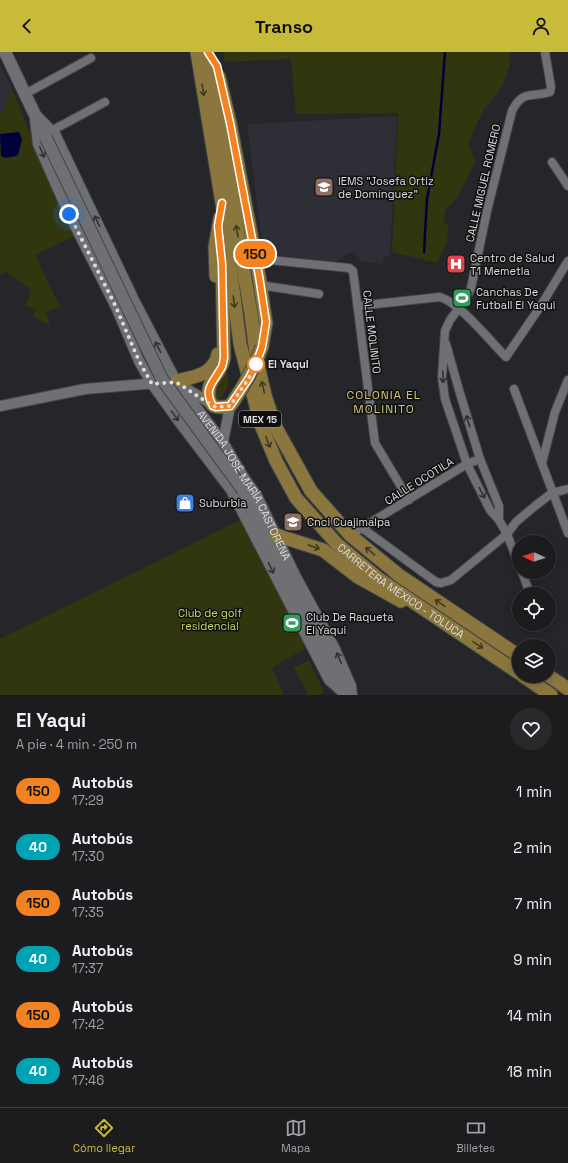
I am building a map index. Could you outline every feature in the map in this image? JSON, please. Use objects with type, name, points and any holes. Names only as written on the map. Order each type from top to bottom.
[{"type":"main road","name":"AVENIDA JOSÉ MARÍA CASTORENA","points":[[5,52],[34,114],[50,134],[162,379],[243,490],[336,672],[350,695]]},
{"type":"main road","name":"CARRETERA MÉXICO - TOLUCA","points":[[197,52],[222,203],[240,344],[262,425],[276,461],[296,498],[338,544],[380,579],[512,668]]},
{"type":"main road","name":"CARRETERA MÉXICO - TOLUCA","points":[[208,52],[251,314],[257,361],[265,395],[275,426],[311,491],[350,535],[400,576],[512,651]]},
{"type":"main road","points":[[208,52],[217,66],[234,142],[266,322],[262,347],[256,364],[233,403],[216,407],[213,406],[209,398],[209,388],[221,370],[224,358],[222,264],[218,226]]},
{"type":"main road","points":[[176,382],[201,375],[214,364],[217,357],[220,344],[215,247],[222,203]]},
{"type":"main road","points":[[276,535],[323,550],[358,577],[382,592],[448,625]]},
{"type":"main road","points":[[556,681],[568,689]]},
{"type":"main road","points":[[533,683],[551,695]]},
{"type":"street","name":"CALLE MIGUEL ROMERO","points":[[458,307],[467,297],[471,288],[487,211],[512,111],[517,100],[528,95],[550,92],[551,87],[545,52]]},
{"type":"street","points":[[25,94],[90,58]]},
{"type":"street","points":[[50,134],[105,102]]},
{"type":"street","name":"AVENIDA JOSÉ MARÍA CASTORENA","points":[[34,114],[38,144],[69,214],[116,307],[139,361],[152,384],[180,424],[231,490],[329,680],[346,695]]},
{"type":"street","name":"AVENIDA JOSÉ MARÍA CASTORENA","points":[[50,134],[99,225],[134,300],[176,382],[223,442],[257,496],[296,577],[334,647],[351,686],[350,695]]},
{"type":"street","points":[[552,162],[568,186]]},
{"type":"street","name":"CALLE MOLINITO","points":[[260,259],[349,268],[353,271],[374,443],[409,500]]},
{"type":"street","points":[[358,306],[440,297],[449,300],[458,307],[506,357],[540,307],[568,261]]},
{"type":"street","points":[[266,286],[319,294]]},
{"type":"street","points":[[116,307],[134,300]]},
{"type":"street","points":[[458,307],[447,325],[444,338],[442,377],[445,400],[467,464],[490,510],[500,520],[512,547]]},
{"type":"street","points":[[444,338],[480,459],[499,506],[500,520]]},
{"type":"street","points":[[542,463],[555,412],[568,380]]},
{"type":"street","points":[[0,406],[85,389],[176,382],[213,406]]},
{"type":"street","points":[[514,389],[568,533]]},
{"type":"street","points":[[223,442],[233,403]]},
{"type":"street","name":"CALLE OCOTILA","points":[[350,535],[467,464],[480,459]]},
{"type":"street","points":[[362,528],[436,582],[441,583],[451,580],[507,534],[523,515],[552,493],[568,489]]},
{"type":"shaded area","points":[[0,64],[12,89],[0,117]]},
{"type":"shaded area","name":"IEMS \"Josefa Ortiz de Domínguez\"","points":[[397,116],[390,256],[386,256],[382,264],[362,262],[353,251],[335,262],[263,253],[247,124]]},
{"type":"shaded area","points":[[19,132],[22,140],[18,155],[7,158],[1,156],[0,134]]},
{"type":"green space","points":[[223,52],[509,52],[510,64],[502,87],[484,109],[468,143],[475,162],[456,199],[446,209],[443,220],[448,226],[447,243],[437,263],[392,252],[398,113],[296,114],[291,59],[225,62]]},
{"type":"green space","points":[[12,89],[42,163],[75,236],[35,255],[60,307],[46,312],[50,325],[33,317],[36,310],[26,305],[31,289],[5,271],[3,275],[0,273],[0,117]]},
{"type":"green space","points":[[225,359],[229,384],[220,400],[213,400],[207,383]]},
{"type":"green space","name":"Club de golf residencial","points":[[242,519],[309,646],[272,668],[284,695],[0,695],[0,639]]},
{"type":"green space","points":[[309,660],[324,692],[318,695],[308,695],[294,667]]},
{"type":"waterway","points":[[424,252],[427,199],[439,134],[445,52]]},
{"type":"bus line","name":"150","points":[[208,52],[217,66],[230,123],[259,276],[266,322],[262,347],[249,378],[230,406],[216,407],[213,406],[210,401],[209,388],[221,370],[224,358],[222,264],[218,226],[222,203]]},
{"type":"place","name":"IEMS \"Josefa Ortiz de Domínguez\"","points":[[324,187]]},
{"type":"place","name":"Centro de Salud T1 Memetla","points":[[456,264]]},
{"type":"place","name":"Canchas De Futball El Yaqui","points":[[462,298]]},
{"type":"place","name":"El Yaqui","points":[[256,364]]},
{"type":"place","name":"Suburbia","points":[[185,503]]},
{"type":"place","name":"Cnci Cuajimalpa","points":[[293,522]]},
{"type":"place","name":"Club De Raqueta El Yaqui","points":[[292,623]]},
{"type":"district","name":"COLONIA EL MOLINITO","points":[[384,402]]},
{"type":"route","points":[[69,214],[115,305],[139,361],[152,384],[176,382],[213,406],[230,406],[249,378],[256,364]]}]
